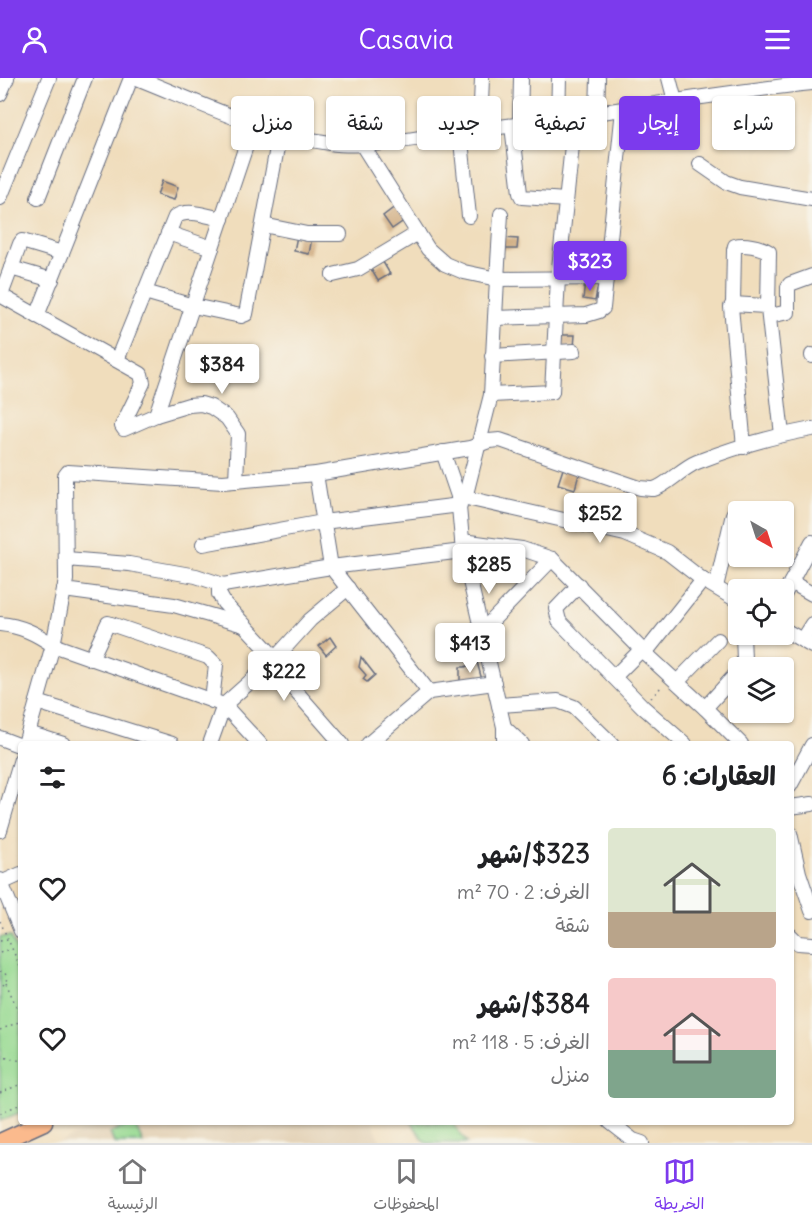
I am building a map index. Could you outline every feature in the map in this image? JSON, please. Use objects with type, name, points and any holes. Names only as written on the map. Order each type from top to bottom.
[{"type":"main road","points":[[0,1142],[38,1125]]},
{"type":"street","points":[[0,94],[7,78]]},
{"type":"street","points":[[0,198],[49,78]]},
{"type":"street","points":[[38,198],[85,78]]},
{"type":"street","points":[[37,316],[131,78]]},
{"type":"street","points":[[137,78],[231,115]]},
{"type":"street","points":[[481,96],[482,78]]},
{"type":"street","points":[[519,96],[521,78]]},
{"type":"street","points":[[559,78],[559,96]]},
{"type":"street","points":[[598,78],[598,96]]},
{"type":"street","points":[[669,78],[674,96]]},
{"type":"street","points":[[700,96],[812,82]]},
{"type":"street","points":[[495,318],[586,315],[603,308],[619,149]]},
{"type":"street","points":[[156,415],[245,150]]},
{"type":"street","points":[[145,292],[193,306],[241,316],[246,314],[277,150]]},
{"type":"street","points":[[366,150],[428,249],[445,264],[464,272],[497,279],[606,278]]},
{"type":"street","points":[[462,150],[469,216]]},
{"type":"street","points":[[517,150],[522,197],[566,200]]},
{"type":"street","points":[[491,395],[552,392],[558,278],[571,150]]},
{"type":"street","points":[[700,164],[726,182],[740,188],[812,199]]},
{"type":"street","points":[[117,360],[174,218],[181,213],[190,212],[222,219]]},
{"type":"street","points":[[461,500],[479,445],[491,395],[501,214]]},
{"type":"street","points":[[263,225],[307,234],[340,234]]},
{"type":"street","points":[[168,233],[212,248]]},
{"type":"street","points":[[333,275],[358,269],[418,233]]},
{"type":"street","points":[[62,253],[22,241],[0,295],[137,371],[143,378],[143,383],[122,426],[123,429],[156,415],[189,405],[201,404],[211,407],[227,418],[238,434],[236,481]]},
{"type":"street","points":[[744,447],[731,307],[735,246],[765,249],[769,252],[769,312],[782,435]]},
{"type":"street","points":[[11,268],[51,280]]},
{"type":"street","points":[[733,304],[769,312],[788,312],[790,284],[812,276]]},
{"type":"street","points":[[492,356],[574,351]]},
{"type":"street","points":[[0,738],[25,741],[53,645],[64,590],[65,476],[68,472],[223,482],[316,474],[500,440],[640,488],[654,489],[687,466],[782,435],[812,429]]},
{"type":"street","points":[[443,452],[461,500],[463,546],[504,727],[504,741]]},
{"type":"street","points":[[316,474],[331,567],[429,692]]},
{"type":"street","points":[[203,544],[461,500],[625,534],[667,552],[703,580],[728,595]]},
{"type":"street","points":[[716,587],[728,535]]},
{"type":"street","points":[[793,579],[812,542]]},
{"type":"street","points":[[66,559],[129,564],[196,576],[223,585],[463,546],[522,549],[552,559],[738,741]]},
{"type":"street","points":[[481,632],[552,559]]},
{"type":"street","points":[[614,677],[644,651],[703,580]]},
{"type":"street","points":[[794,584],[812,594]]},
{"type":"street","points":[[223,585],[219,589],[219,594],[224,603],[245,625],[340,741]]},
{"type":"street","points":[[579,585],[556,609],[555,615],[558,621],[643,707],[682,741]]},
{"type":"street","points":[[218,703],[273,660],[303,626],[348,588]]},
{"type":"street","points":[[64,590],[174,604],[245,625]]},
{"type":"street","points":[[91,659],[108,623],[208,657],[216,665],[218,703],[211,741]]},
{"type":"street","points":[[0,624],[19,626],[53,645],[218,703],[257,741]]},
{"type":"street","points":[[794,635],[807,643],[812,624]]},
{"type":"street","points":[[674,680],[718,640]]},
{"type":"street","points":[[372,741],[429,692],[494,682]]},
{"type":"street","points":[[705,708],[728,683]]},
{"type":"street","points":[[499,705],[558,701],[567,703],[574,706],[609,741]]},
{"type":"street","points":[[37,702],[162,741]]},
{"type":"street","points":[[504,727],[519,741]]},
{"type":"street","points":[[794,766],[810,748]]},
{"type":"street","points":[[794,778],[810,748]]},
{"type":"street","points":[[0,830],[17,787]]},
{"type":"street","points":[[794,806],[812,804]]},
{"type":"street","points":[[794,851],[812,911]]},
{"type":"street","points":[[794,866],[799,873]]},
{"type":"street","points":[[18,875],[0,882],[18,924]]},
{"type":"street","points":[[794,939],[798,943],[812,944]]},
{"type":"street","points":[[614,1125],[636,1142]]},
{"type":"path","points":[[643,707],[674,680]]},
{"type":"path","points":[[0,921],[18,962]]},
{"type":"path","points":[[0,941],[9,940]]},
{"type":"path","points":[[0,953],[12,948]]},
{"type":"path","points":[[0,971],[6,976],[6,983],[18,1010]]},
{"type":"path","points":[[0,986],[6,983]]},
{"type":"path","points":[[0,1030],[18,1021]]},
{"type":"path","points":[[0,1055],[18,1060]]},
{"type":"path","points":[[0,1093],[18,1085]]},
{"type":"path","points":[[0,1113],[18,1105]]},
{"type":"shaded area","points":[[98,1125],[373,1125],[381,1143],[58,1143]]},
{"type":"green space","points":[[11,936],[18,953],[18,1113],[0,1121],[0,937]]},
{"type":"green space","points":[[135,1125],[143,1143],[114,1143],[110,1133]]},
{"type":"green space","points":[[413,1125],[454,1125],[467,1143],[426,1143]]},
{"type":"building","points":[[162,181],[178,187],[174,200],[157,195]]},
{"type":"building","points":[[396,206],[405,220],[392,229],[383,216]]},
{"type":"building","points":[[297,236],[312,238],[309,254],[294,251]]},
{"type":"building","points":[[503,238],[518,239],[517,249],[502,249]]},
{"type":"building","points":[[383,262],[390,274],[378,281],[371,269]]},
{"type":"building","points":[[585,283],[598,285],[595,301],[583,299]]},
{"type":"building","points":[[562,335],[575,335],[574,347],[561,346]]},
{"type":"building","points":[[563,469],[579,474],[575,489],[558,484]]},
{"type":"building","points":[[614,515],[623,516],[621,528],[612,526]]},
{"type":"building","points":[[330,637],[336,646],[326,655],[319,646]]},
{"type":"building","points":[[361,657],[375,675],[367,682],[363,679],[366,675],[359,667]]},
{"type":"building","points":[[477,662],[482,680],[460,684],[460,667]]}]
